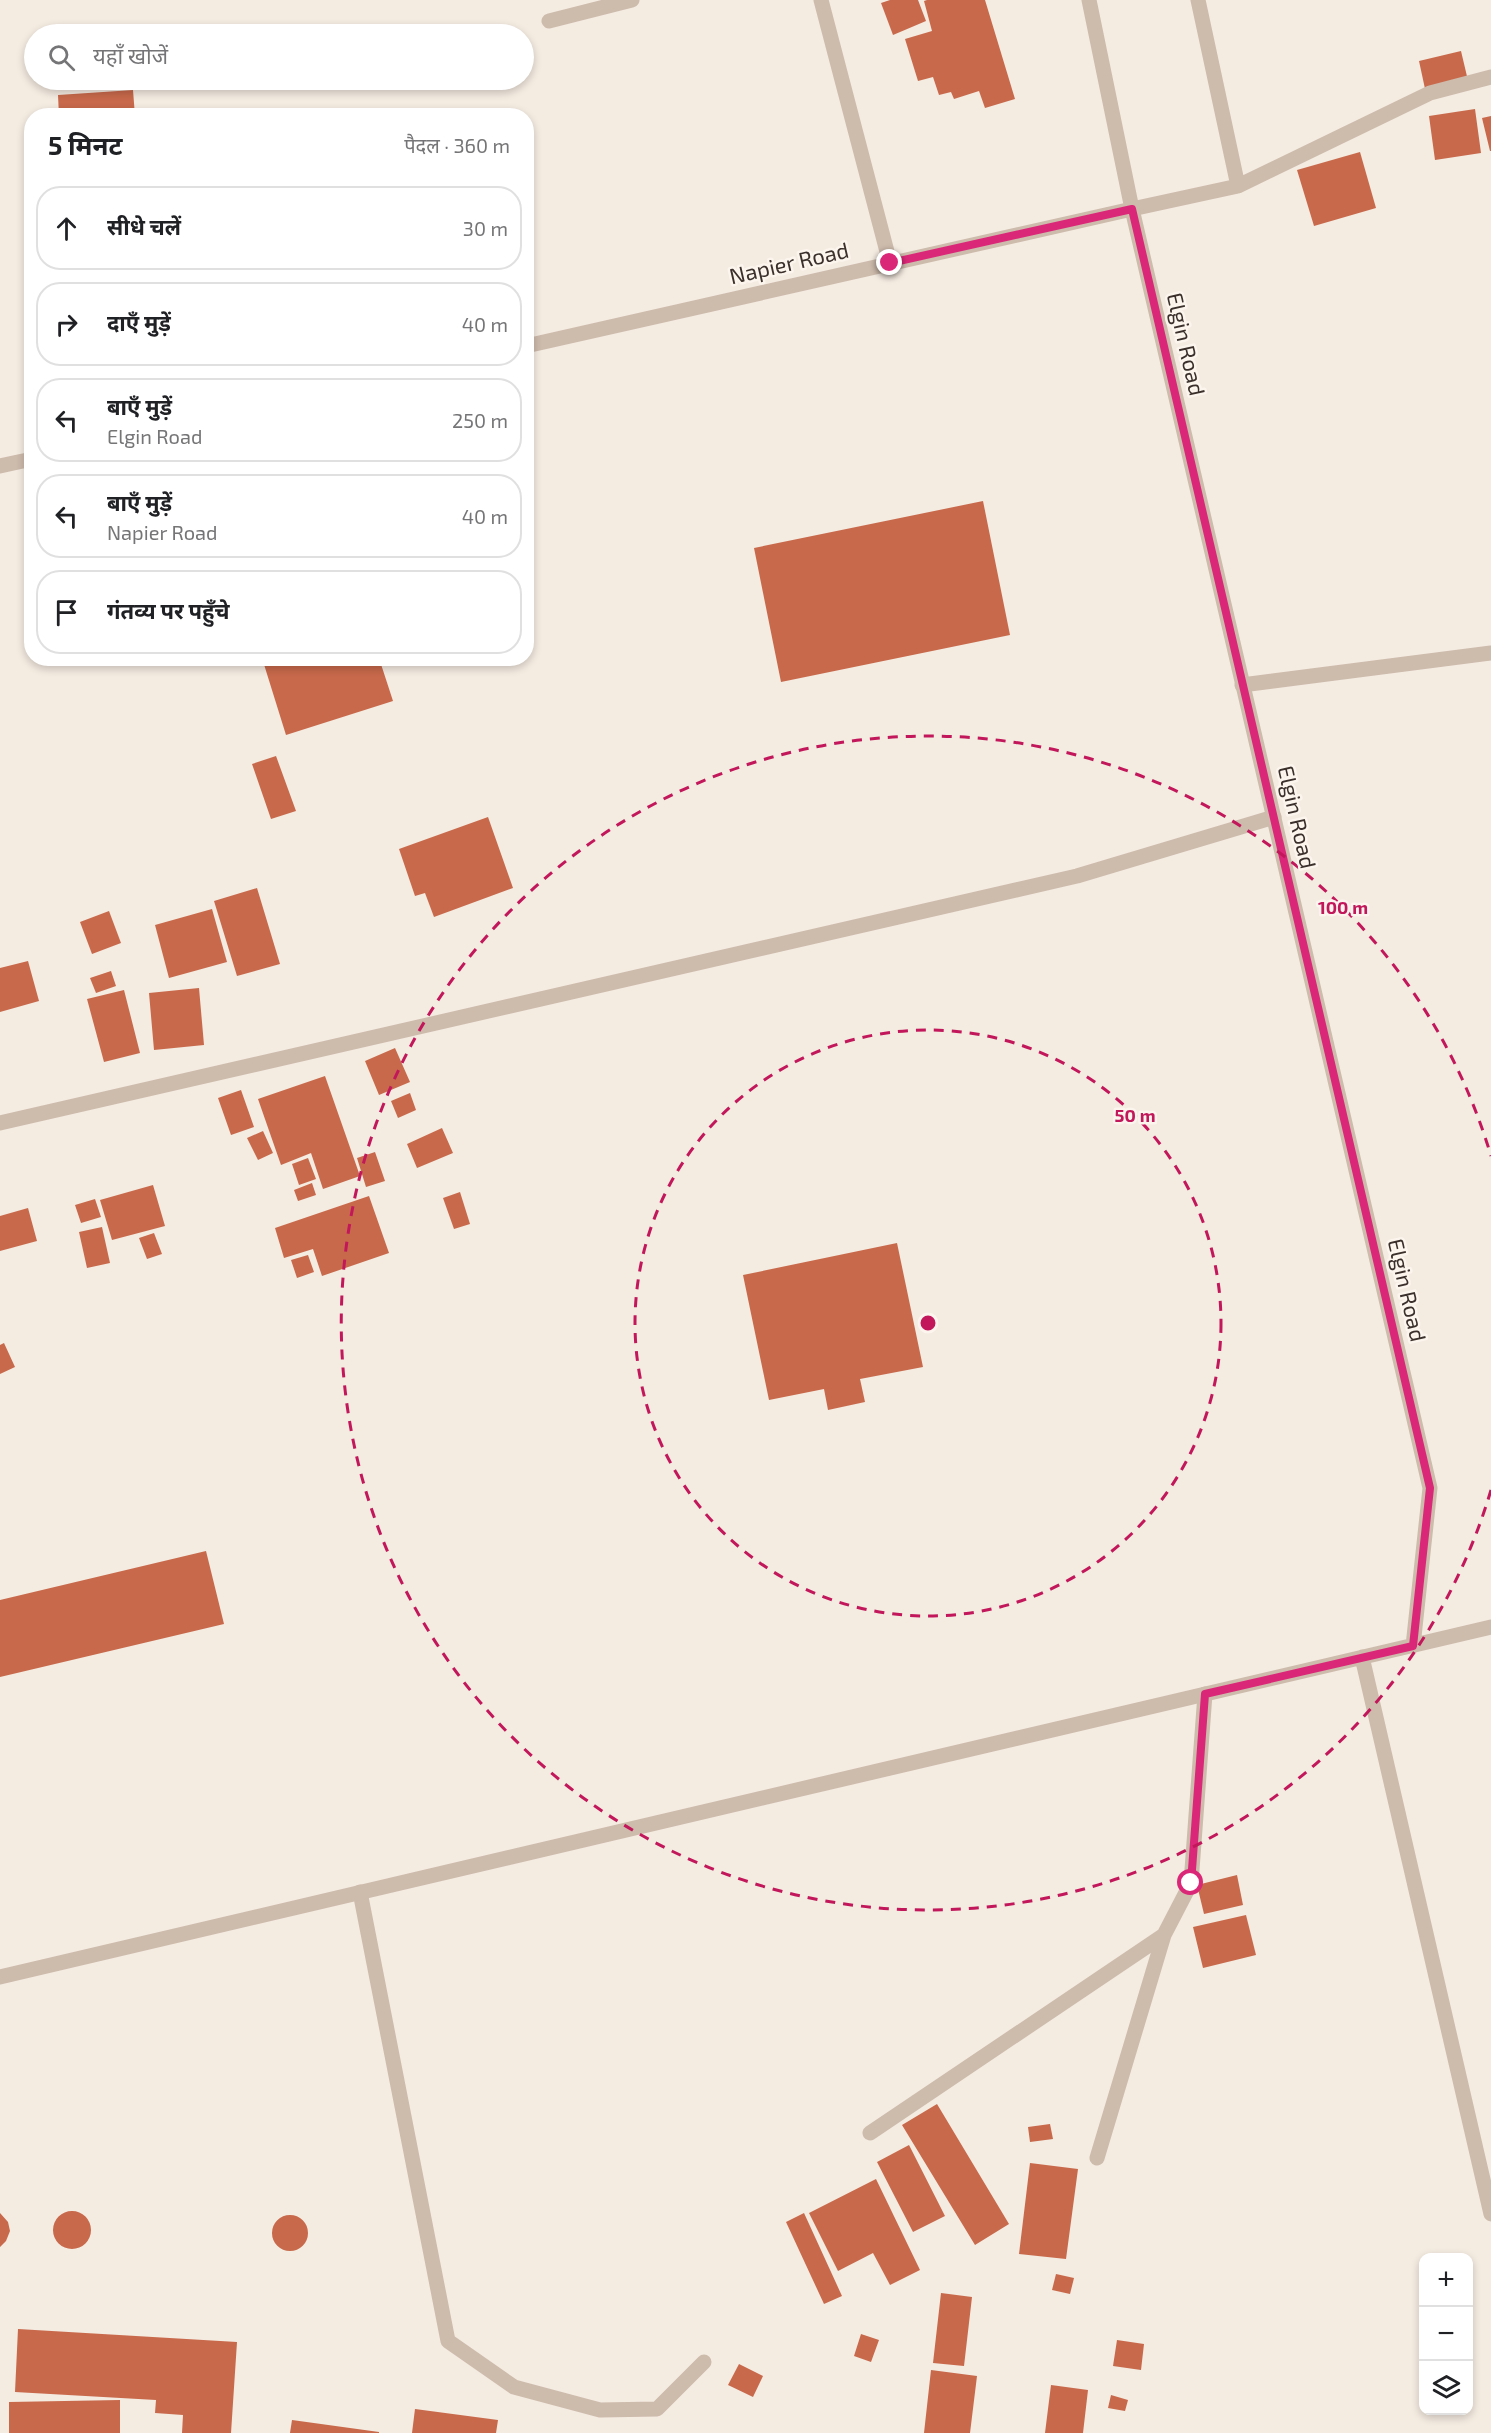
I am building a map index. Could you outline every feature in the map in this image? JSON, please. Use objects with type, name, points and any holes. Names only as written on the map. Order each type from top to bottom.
[{"type":"street","points":[[549,21],[632,0]]},
{"type":"street","points":[[821,0],[890,263]]},
{"type":"street","name":"Elgin Road","points":[[1089,0],[1132,209],[1430,1488],[1413,1646]]},
{"type":"street","points":[[1198,0],[1238,186]]},
{"type":"street","name":"Napier Road","points":[[534,344],[1238,186],[1430,93],[1491,77]]},
{"type":"street","points":[[0,466],[24,461]]},
{"type":"street","points":[[1242,685],[1491,653]]},
{"type":"street","points":[[0,1123],[1077,876],[1274,817]]},
{"type":"street","points":[[0,1977],[1491,1627]]},
{"type":"street","points":[[1362,1657],[1491,2214]]},
{"type":"street","points":[[1097,2158],[1164,1935],[1191,1883],[1205,1694]]},
{"type":"street","points":[[360,1892],[448,2342],[514,2387],[600,2410],[657,2409],[704,2362]]},
{"type":"street","points":[[870,2133],[1164,1935]]},
{"type":"building","points":[[890,0],[918,0],[926,21],[893,35],[881,3]]},
{"type":"building","points":[[985,0],[1015,99],[985,108],[979,91],[954,99],[951,92],[939,95],[933,77],[918,81],[905,39],[932,31],[924,1]]},
{"type":"building","points":[[1461,51],[1470,89],[1427,98],[1419,61]]},
{"type":"building","points":[[133,90],[134,108],[59,108],[58,95]]},
{"type":"building","points":[[1475,109],[1481,153],[1435,160],[1429,116]]},
{"type":"building","points":[[1491,116],[1491,151],[1490,151],[1482,118]]},
{"type":"building","points":[[1360,152],[1376,208],[1314,226],[1297,170]]},
{"type":"building","points":[[983,501],[1010,635],[781,682],[754,548]]},
{"type":"building","points":[[264,666],[382,666],[393,701],[286,735]]},
{"type":"building","points":[[276,756],[296,811],[271,819],[252,764]]},
{"type":"building","points":[[488,817],[513,888],[434,917],[425,893],[415,896],[399,849]]},
{"type":"building","points":[[257,888],[280,964],[237,976],[214,901]]},
{"type":"building","points":[[212,909],[227,962],[169,978],[155,925]]},
{"type":"building","points":[[109,911],[121,943],[92,954],[80,922]]},
{"type":"building","points":[[28,961],[39,1001],[0,1012],[0,968]]},
{"type":"building","points":[[111,971],[116,986],[96,993],[90,978]]},
{"type":"building","points":[[199,988],[204,1045],[154,1050],[149,993]]},
{"type":"building","points":[[124,990],[140,1053],[104,1062],[87,999]]},
{"type":"building","points":[[395,1048],[410,1082],[379,1095],[365,1061]]},
{"type":"building","points":[[325,1076],[360,1176],[323,1189],[311,1153],[281,1165],[258,1099]]},
{"type":"building","points":[[241,1090],[254,1127],[231,1135],[218,1098]]},
{"type":"building","points":[[410,1093],[416,1110],[398,1118],[391,1101]]},
{"type":"building","points":[[442,1128],[453,1153],[417,1168],[407,1144]]},
{"type":"building","points":[[263,1131],[273,1153],[258,1160],[247,1138]]},
{"type":"building","points":[[375,1152],[385,1181],[366,1187],[357,1158]]},
{"type":"building","points":[[308,1158],[316,1179],[299,1185],[292,1164]]},
{"type":"building","points":[[312,1183],[316,1195],[298,1201],[294,1190]]},
{"type":"building","points":[[153,1185],[165,1226],[112,1240],[100,1200]]},
{"type":"building","points":[[460,1192],[470,1224],[454,1229],[443,1198]]},
{"type":"building","points":[[369,1196],[389,1253],[322,1276],[313,1249],[284,1258],[275,1228]]},
{"type":"building","points":[[95,1199],[101,1217],[81,1223],[75,1205]]},
{"type":"building","points":[[28,1208],[37,1241],[0,1251],[0,1216]]},
{"type":"building","points":[[102,1227],[110,1263],[87,1268],[79,1232]]},
{"type":"building","points":[[154,1233],[162,1254],[147,1259],[139,1238]]},
{"type":"building","points":[[897,1243],[923,1367],[860,1379],[865,1402],[828,1410],[824,1389],[769,1400],[743,1275]]},
{"type":"building","points":[[308,1255],[314,1272],[297,1278],[291,1260]]},
{"type":"building","points":[[4,1343],[15,1367],[0,1374],[0,1345]]},
{"type":"building","points":[[206,1551],[224,1624],[0,1677],[0,1600]]},
{"type":"building","points":[[1237,1875],[1243,1905],[1204,1914],[1197,1885]]},
{"type":"building","points":[[1246,1915],[1256,1955],[1203,1968],[1193,1927]]},
{"type":"building","points":[[937,2104],[1009,2224],[975,2245],[902,2125]]},
{"type":"building","points":[[1050,2124],[1053,2139],[1030,2142],[1028,2127]]},
{"type":"building","points":[[909,2145],[945,2216],[913,2232],[877,2162]]},
{"type":"building","points":[[1030,2163],[1078,2169],[1066,2259],[1019,2254]]},
{"type":"building","points":[[876,2179],[920,2270],[890,2285],[873,2253],[838,2271],[809,2213]]},
{"type":"building","points":[[72,2211],[85,2217],[91,2230],[85,2243],[72,2249],[59,2243],[53,2230],[59,2217]]},
{"type":"building","points":[[0,2213],[8,2222],[10,2231],[6,2241],[0,2247]]},
{"type":"building","points":[[804,2213],[842,2296],[824,2304],[786,2222]]},
{"type":"building","points":[[290,2215],[303,2220],[308,2233],[303,2246],[290,2251],[277,2246],[272,2233],[277,2220]]},
{"type":"building","points":[[1056,2274],[1074,2278],[1070,2294],[1052,2290]]},
{"type":"building","points":[[941,2293],[972,2297],[964,2366],[933,2363]]},
{"type":"building","points":[[18,2329],[237,2342],[231,2433],[182,2433],[183,2415],[155,2413],[156,2400],[15,2392]]},
{"type":"building","points":[[861,2334],[879,2340],[871,2362],[854,2356]]},
{"type":"building","points":[[1117,2340],[1144,2344],[1141,2370],[1113,2366]]},
{"type":"building","points":[[739,2364],[763,2376],[753,2397],[728,2385]]},
{"type":"building","points":[[931,2370],[977,2376],[970,2433],[924,2433]]},
{"type":"building","points":[[1051,2385],[1088,2390],[1083,2433],[1045,2433]]},
{"type":"building","points":[[1111,2395],[1128,2400],[1125,2411],[1108,2408]]},
{"type":"building","points":[[120,2400],[120,2433],[9,2433],[9,2402]]},
{"type":"building","points":[[415,2409],[498,2420],[496,2433],[412,2433]]},
{"type":"building","points":[[292,2420],[379,2432],[379,2433],[290,2433]]},
{"type":"route","points":[[890,263],[1132,209],[1430,1488],[1413,1646],[1205,1694],[1191,1883]]}]
